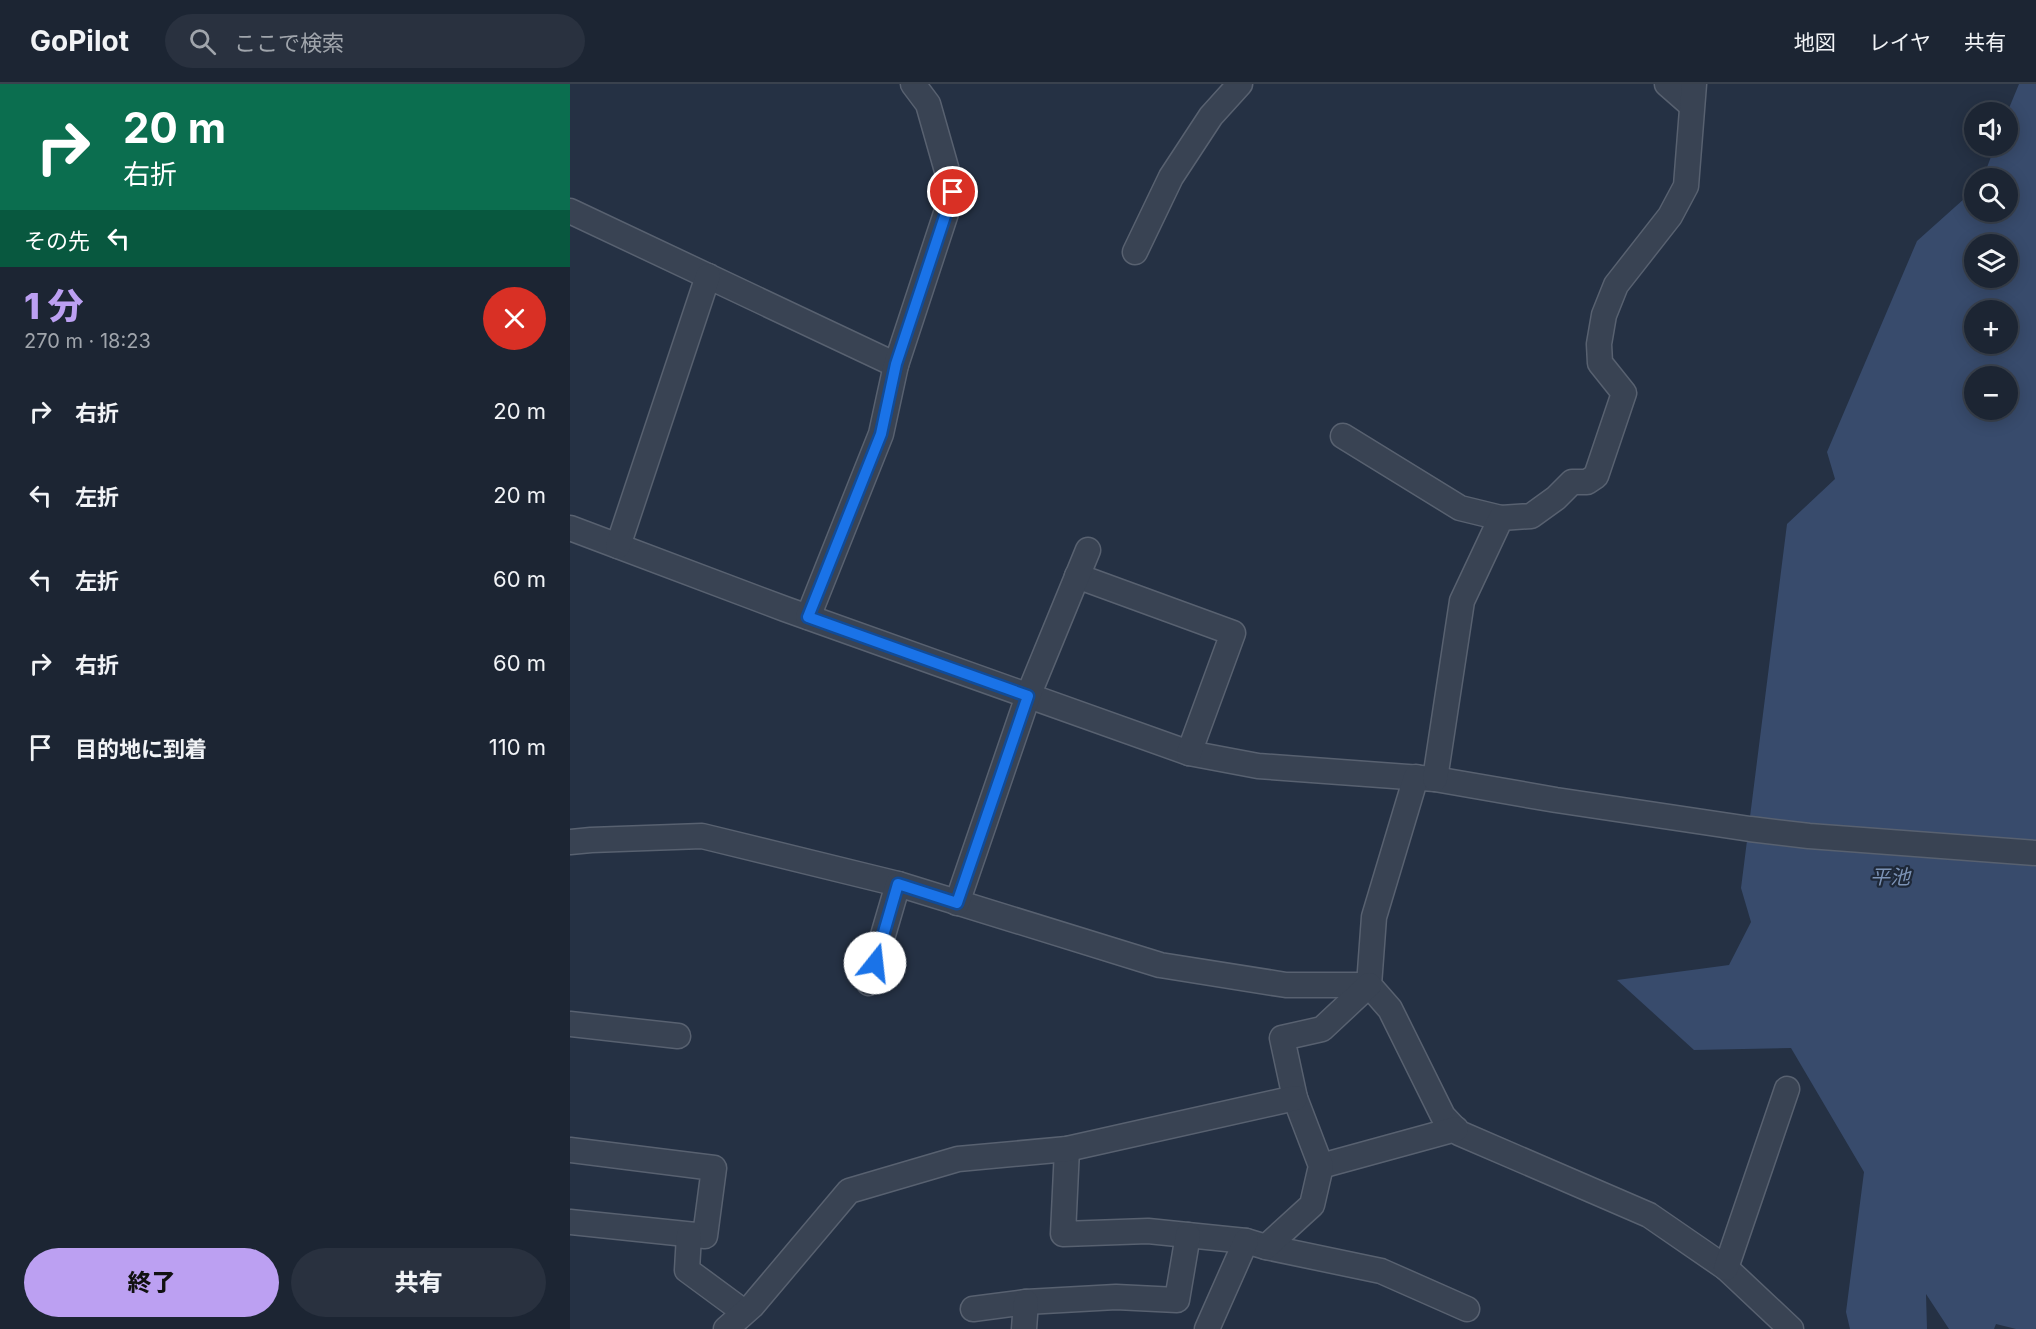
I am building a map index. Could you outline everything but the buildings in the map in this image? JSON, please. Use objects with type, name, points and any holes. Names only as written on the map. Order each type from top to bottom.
[{"type":"street","points":[[808,617],[881,434],[896,364],[953,192],[927,104],[913,84]]},
{"type":"street","points":[[1136,252],[1171,177],[1211,116],[1240,84]]},
{"type":"street","points":[[1343,436],[1460,508],[1501,518],[1531,516],[1556,498],[1572,482],[1587,482],[1596,476],[1624,393],[1600,363],[1599,344],[1604,315],[1616,285],[1670,216],[1686,186],[1693,94],[1667,84]]},
{"type":"street","points":[[570,211],[896,364]]},
{"type":"street","points":[[618,546],[708,276]]},
{"type":"street","points":[[1207,1329],[1256,1244],[1312,1205],[1321,1166],[1295,1098],[1282,1038],[1322,1029],[1369,985],[1374,917],[1426,778],[1462,601],[1501,518]]},
{"type":"street","points":[[570,528],[808,617],[1189,753],[1258,766],[1426,778],[1556,800],[1809,836],[2036,853]]},
{"type":"street","points":[[957,903],[1028,696],[1088,550]]},
{"type":"street","points":[[1077,576],[1233,633],[1189,753]]},
{"type":"street","points":[[570,842],[702,836],[898,884],[1160,964],[1286,985],[1369,985],[1390,1009],[1443,1116],[1459,1133],[1649,1215],[1726,1268],[1791,1329]]},
{"type":"street","points":[[869,983],[898,884]]},
{"type":"street","points":[[570,1024],[678,1036]]},
{"type":"street","points":[[1726,1268],[1787,1089]]},
{"type":"street","points":[[726,1329],[744,1312],[849,1191],[958,1159],[1067,1149],[1295,1098]]},
{"type":"street","points":[[1321,1166],[1456,1129]]},
{"type":"street","points":[[1067,1149],[1063,1234],[1148,1231],[1256,1244],[1381,1271],[1467,1309]]},
{"type":"street","points":[[570,1150],[714,1168],[705,1236],[570,1222]]},
{"type":"street","points":[[689,1235],[687,1270],[744,1312]]},
{"type":"street","points":[[973,1309],[1026,1302],[1116,1297],[1177,1300],[1188,1235]]},
{"type":"street","points":[[1024,1329],[1026,1302]]},
{"type":"water","name":"平池","points":[[2019,84],[2036,84],[2036,1329],[2016,1329],[1996,1324],[1994,1329],[1949,1329],[1926,1294],[1927,1329],[1850,1329],[1846,1312],[1864,1172],[1791,1048],[1694,1050],[1617,980],[1729,965],[1751,922],[1741,888],[1787,524],[1835,479],[1827,452],[1917,241],[1964,199],[1964,222],[2018,222],[2018,168],[1987,168],[1991,156],[2018,156],[2018,102],[2012,102]]},
{"type":"route","points":[[875,963],[898,884],[957,903],[1028,696],[808,617],[881,434],[896,364],[953,192]]}]
